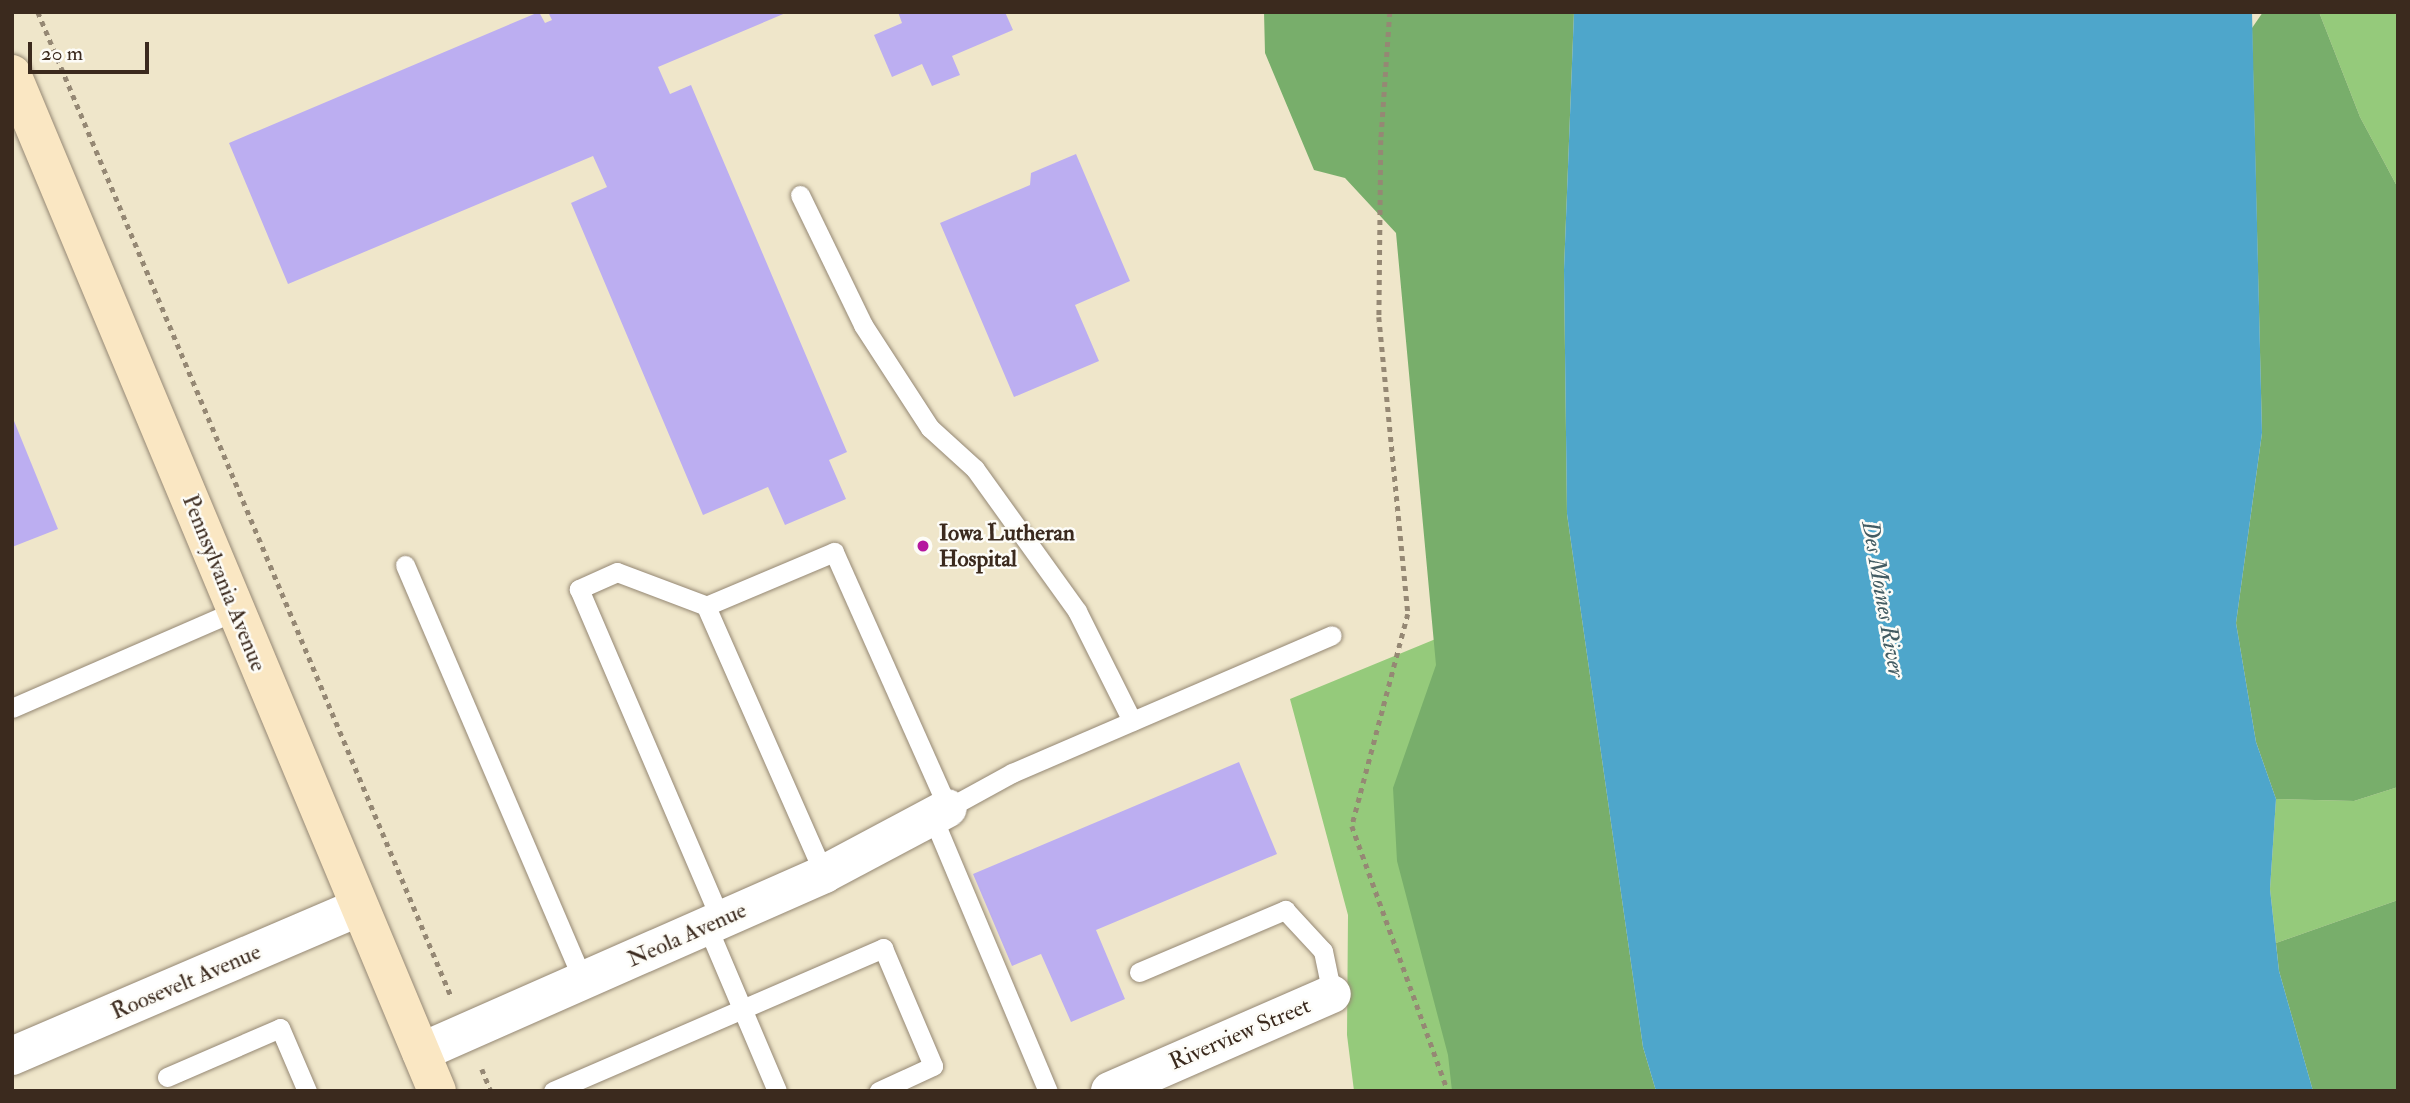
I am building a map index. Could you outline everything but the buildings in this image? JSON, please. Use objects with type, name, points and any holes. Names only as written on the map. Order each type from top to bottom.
[{"type":"street","name":"Pennsylvania Avenue","points":[[12,74],[437,1091]]},
{"type":"street","name":"Neola Avenue","points":[[421,1052],[824,874],[940,813]]},
{"type":"street","name":"Roosevelt Avenue","points":[[12,1056],[359,907]]},
{"type":"street","name":"Riverview Street","points":[[1110,1091],[1332,994]]},
{"type":"lane","points":[[800,195],[863,325],[930,428],[975,470],[1077,611],[1132,721]]},
{"type":"lane","points":[[777,1091],[741,1007],[714,923],[579,589],[617,572],[707,606],[834,552],[940,813],[1048,1091]]},
{"type":"lane","points":[[405,565],[583,980]]},
{"type":"lane","points":[[707,606],[824,874]]},
{"type":"lane","points":[[12,708],[235,611]]},
{"type":"lane","points":[[940,813],[1012,773],[1332,635]]},
{"type":"lane","points":[[1139,972],[1285,910],[1323,951],[1332,994]]},
{"type":"lane","points":[[553,1091],[741,1007],[883,948],[933,1066],[879,1091]]},
{"type":"lane","points":[[167,1077],[280,1028],[306,1091]]},
{"type":"path","points":[[38,12],[491,1091]]},
{"type":"path","points":[[1390,12],[1381,139],[1379,317],[1408,614],[1352,825],[1447,1091]]},
{"type":"green space","points":[[1264,12],[1574,12],[1564,270],[1567,514],[1643,1047],[1656,1091],[1452,1091],[1448,1055],[1397,861],[1393,788],[1436,665],[1396,233],[1345,178],[1314,170],[1265,53]]},
{"type":"green space","points":[[2263,12],[2319,12],[2360,117],[2398,188],[2398,787],[2354,801],[2276,799],[2256,742],[2236,623],[2262,433],[2252,28]]},
{"type":"green space","points":[[2319,12],[2398,12],[2398,188],[2360,117]]},
{"type":"green space","points":[[1535,598],[1525,1091],[1354,1091],[1347,1035],[1348,915],[1290,699]]},
{"type":"green space","points":[[2398,787],[2398,900],[2276,943],[2270,889],[2276,799],[2354,801]]},
{"type":"green space","points":[[2398,900],[2398,1091],[2313,1091],[2279,971],[2276,943]]},
{"type":"water","name":"Des Moines River","points":[[1574,12],[2252,12],[2262,433],[2236,623],[2256,742],[2276,799],[2270,889],[2279,971],[2313,1091],[1656,1091],[1643,1047],[1567,514],[1564,270]]},
{"type":"place","name":"Iowa Lutheran Hospital","points":[[923,546]]}]
